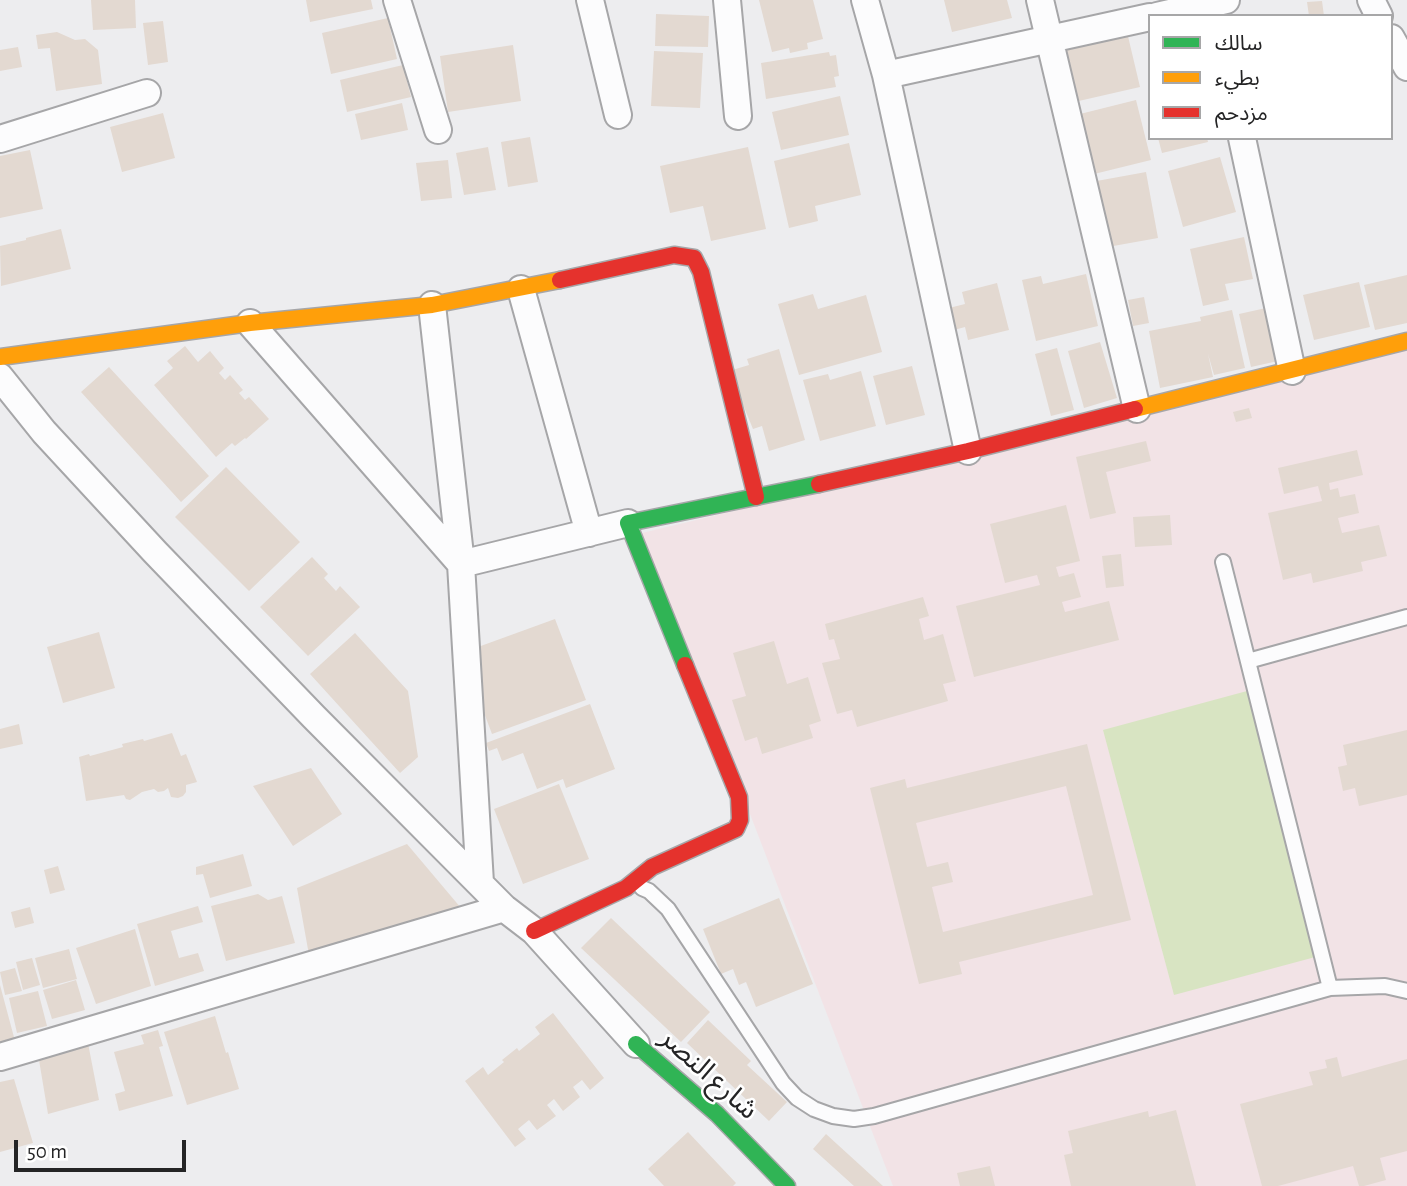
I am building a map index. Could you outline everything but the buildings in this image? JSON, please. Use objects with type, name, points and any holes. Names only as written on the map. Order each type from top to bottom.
[{"type":"street","points":[[397,0],[438,130]]},
{"type":"street","points":[[590,0],[618,115]]},
{"type":"street","points":[[726,0],[738,116]]},
{"type":"street","points":[[865,0],[886,75],[968,451]]},
{"type":"street","points":[[1040,0],[1137,409]]},
{"type":"street","points":[[1165,14],[1224,0]]},
{"type":"street","points":[[886,75],[1148,18]]},
{"type":"street","points":[[1393,42],[1407,67]]},
{"type":"street","points":[[0,139],[147,93]]},
{"type":"street","points":[[1242,140],[1292,370]]},
{"type":"street","points":[[0,357],[250,323],[432,305],[521,289],[674,255],[694,258],[701,272],[757,497]]},
{"type":"street","points":[[521,289],[589,533]]},
{"type":"street","points":[[432,305],[461,564],[480,883]]},
{"type":"street","points":[[250,323],[461,564]]},
{"type":"street","points":[[461,564],[628,523],[968,451],[1407,341]]},
{"type":"street","points":[[0,377],[44,432],[155,552],[504,908],[534,931],[636,1044]]},
{"type":"street","points":[[534,931],[626,888],[652,867],[736,829],[740,820],[739,797],[628,523]]},
{"type":"street","points":[[0,1057],[504,908]]},
{"type":"street","name":"شارع النصر","points":[[636,1044],[685,1108]]},
{"type":"street","name":"شارع النصر","points":[[636,1044],[708,1105],[787,1186]]},
{"type":"lane","points":[[1223,562],[1330,988]]},
{"type":"lane","points":[[1248,661],[1407,617]]},
{"type":"lane","points":[[636,879],[642,888],[668,909],[783,1083],[797,1098],[814,1109],[833,1116],[854,1119],[874,1116],[1330,988],[1367,985],[1407,990]]},
{"type":"shaded area","points":[[1407,350],[1407,1186],[893,1186],[642,533]]},
{"type":"green space","points":[[1247,691],[1319,956],[1174,995],[1103,730]]},
{"type":"traffic: fast","points":[[685,665],[628,523],[819,484]]},
{"type":"traffic: fast","points":[[636,1044],[717,1114],[787,1186]]},
{"type":"traffic: slow","points":[[0,357],[250,323],[432,305],[560,280]]},
{"type":"traffic: slow","points":[[1135,409],[1407,341]]},
{"type":"traffic: jam","points":[[560,280],[674,255],[694,258],[701,272],[756,497]]},
{"type":"traffic: jam","points":[[819,484],[968,451],[1135,409]]},
{"type":"traffic: jam","points":[[534,931],[626,888],[652,867],[736,829],[740,820],[739,797],[685,665]]}]
